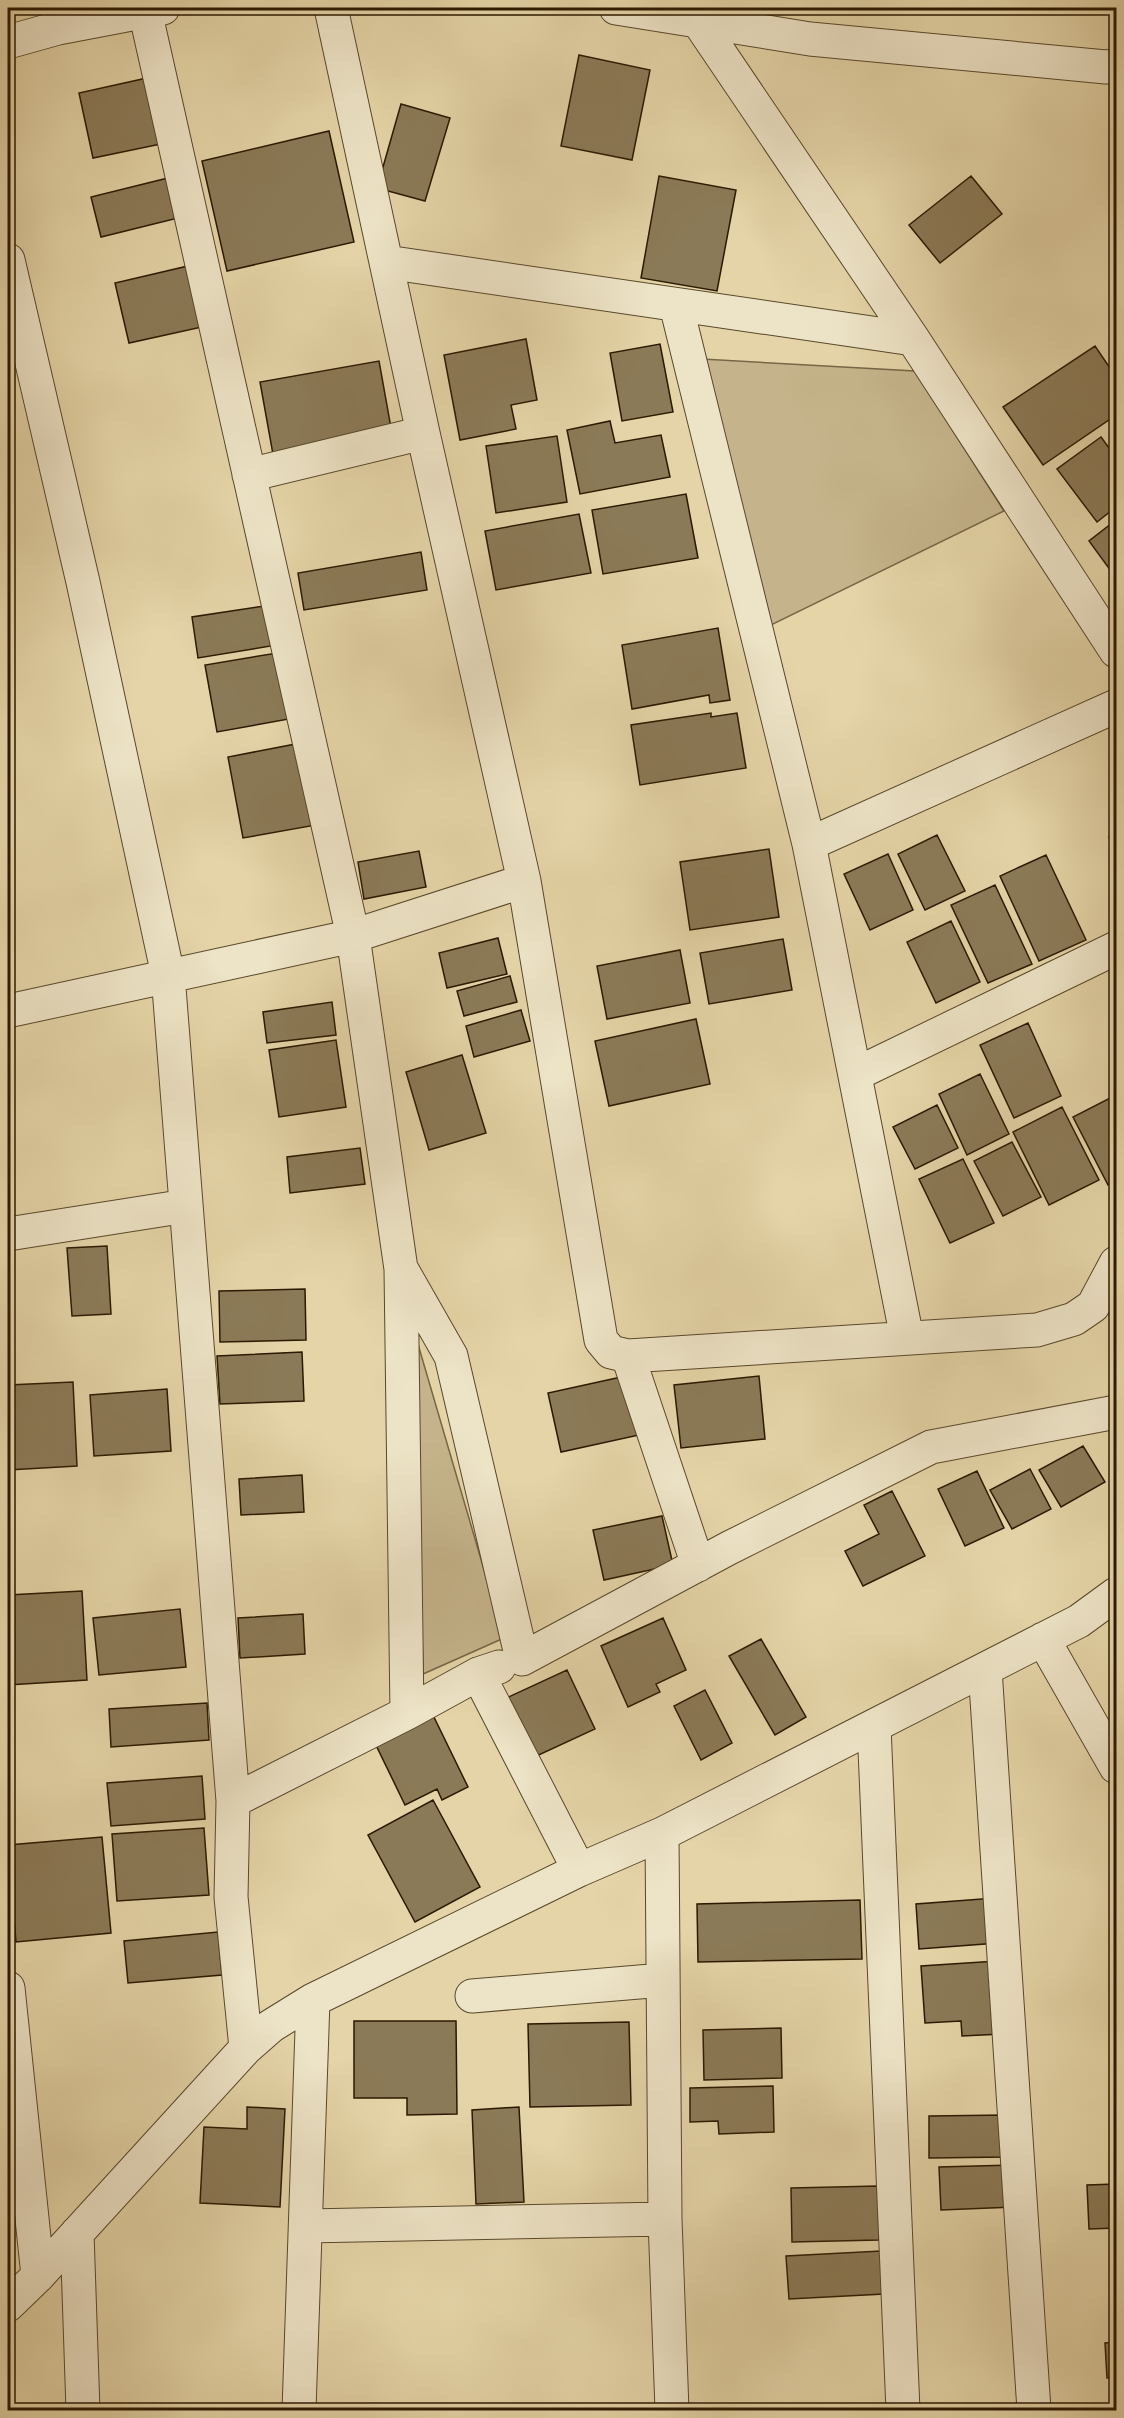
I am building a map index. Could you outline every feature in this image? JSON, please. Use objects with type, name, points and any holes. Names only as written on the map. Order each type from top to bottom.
[{"type":"street","points":[[331,8],[423,433],[524,881],[601,1340],[610,1352],[628,1356],[1038,1330],[1074,1319],[1093,1306],[1116,1263]]},
{"type":"street","points":[[616,8],[810,39],[1116,66]]},
{"type":"street","points":[[8,42],[58,28],[154,9],[249,475],[353,936],[401,1269],[407,1713]]},
{"type":"street","points":[[698,21],[913,339],[1116,651]]},
{"type":"street","points":[[8,260],[83,582],[168,975],[233,1801],[231,1897],[246,2048]]},
{"type":"street","points":[[386,262],[913,339]]},
{"type":"street","points":[[676,305],[809,844],[907,1338]]},
{"type":"street","points":[[249,475],[423,433]]},
{"type":"street","points":[[809,844],[1116,706]]},
{"type":"street","points":[[8,1011],[353,936],[524,881]]},
{"type":"street","points":[[856,1074],[1116,948]]},
{"type":"street","points":[[8,1234],[186,1206]]},
{"type":"street","points":[[401,1269],[451,1356],[522,1659]]},
{"type":"street","points":[[628,1356],[698,1565]]},
{"type":"street","points":[[233,1801],[407,1713],[478,1674],[522,1659],[698,1565],[931,1447],[1063,1420],[1116,1412]]},
{"type":"street","points":[[8,2305],[38,2276],[246,2048],[271,2025],[313,2000],[579,1870],[662,1834],[874,1726],[1079,1621],[1116,1594]]},
{"type":"street","points":[[1043,1639],[1116,1767]]},
{"type":"street","points":[[985,1669],[1034,2410]]},
{"type":"street","points":[[478,1674],[579,1870]]},
{"type":"street","points":[[874,1726],[903,2410]]},
{"type":"street","points":[[662,1834],[665,2219],[672,2410]]},
{"type":"street","points":[[472,1996],[663,1980]]},
{"type":"street","points":[[8,1988],[38,2276]]},
{"type":"street","points":[[299,2410],[313,2000]]},
{"type":"street","points":[[306,2226],[665,2219]]},
{"type":"street","points":[[77,2233],[83,2410]]},
{"type":"shaded area","points":[[702,359],[915,371],[1004,511],[769,626]]},
{"type":"shaded area","points":[[415,1334],[504,1638],[423,1674]]},
{"type":"building","points":[[579,55],[650,70],[632,160],[561,146]]},
{"type":"building","points":[[147,78],[161,144],[93,158],[79,93]]},
{"type":"building","points":[[401,104],[450,118],[425,201],[377,188]]},
{"type":"building","points":[[329,131],[354,242],[227,271],[202,161]]},
{"type":"building","points":[[659,176],[736,190],[717,291],[641,278]]},
{"type":"building","points":[[971,176],[1002,214],[940,263],[909,225]]},
{"type":"building","points":[[168,178],[178,218],[101,237],[91,197]]},
{"type":"building","points":[[188,266],[202,327],[129,343],[115,283]]},
{"type":"building","points":[[526,339],[537,400],[511,405],[516,429],[460,440],[444,355]]},
{"type":"building","points":[[660,344],[673,412],[622,421],[610,353]]},
{"type":"building","points":[[1095,346],[1116,377],[1116,415],[1043,465],[1003,407]]},
{"type":"building","points":[[379,361],[393,439],[274,460],[260,382]]},
{"type":"building","points":[[610,421],[615,443],[661,435],[670,477],[580,494],[567,430]]},
{"type":"building","points":[[557,436],[567,502],[496,513],[486,446]]},
{"type":"building","points":[[1101,437],[1109,448],[1116,442],[1116,507],[1097,522],[1057,469]]},
{"type":"building","points":[[686,494],[698,558],[603,574],[592,510]]},
{"type":"building","points":[[579,514],[591,573],[496,590],[485,531]]},
{"type":"building","points":[[1116,520],[1116,578],[1089,541]]},
{"type":"building","points":[[421,552],[427,590],[304,610],[298,573]]},
{"type":"building","points":[[264,606],[271,646],[198,658],[192,617]]},
{"type":"building","points":[[718,628],[730,700],[710,703],[709,695],[632,709],[622,645]]},
{"type":"building","points":[[277,653],[289,719],[217,732],[205,665]]},
{"type":"building","points":[[711,713],[711,717],[737,713],[746,768],[640,785],[631,725]]},
{"type":"building","points":[[301,743],[316,825],[243,838],[228,757]]},
{"type":"building","points":[[1116,833],[1116,853],[1109,837]]},
{"type":"building","points":[[937,835],[965,891],[925,910],[898,854]]},
{"type":"building","points":[[769,849],[779,917],[690,930],[680,862]]},
{"type":"building","points":[[419,851],[426,887],[364,899],[358,862]]},
{"type":"building","points":[[888,854],[913,910],[870,930],[844,874]]},
{"type":"building","points":[[1046,855],[1086,940],[1039,961],[1000,876]]},
{"type":"building","points":[[995,885],[1032,964],[988,983],[951,905]]},
{"type":"building","points":[[951,921],[980,982],[936,1003],[907,942]]},
{"type":"building","points":[[498,938],[507,974],[447,988],[439,953]]},
{"type":"building","points":[[783,939],[792,990],[709,1004],[700,953]]},
{"type":"building","points":[[680,950],[690,1003],[607,1019],[597,966]]},
{"type":"building","points":[[510,976],[517,1002],[464,1016],[457,991]]},
{"type":"building","points":[[332,1002],[336,1035],[267,1043],[263,1012]]},
{"type":"building","points":[[521,1010],[530,1041],[474,1057],[466,1026]]},
{"type":"building","points":[[696,1019],[710,1084],[609,1106],[595,1041]]},
{"type":"building","points":[[1028,1023],[1061,1096],[1014,1118],[980,1045]]},
{"type":"building","points":[[336,1040],[346,1107],[279,1117],[269,1050]]},
{"type":"building","points":[[462,1055],[486,1133],[429,1150],[406,1072]]},
{"type":"building","points":[[980,1074],[1009,1134],[967,1155],[939,1094]]},
{"type":"building","points":[[1116,1095],[1116,1180],[1108,1185],[1073,1117]]},
{"type":"building","points":[[937,1105],[958,1148],[915,1169],[893,1127]]},
{"type":"building","points":[[1062,1107],[1099,1180],[1049,1205],[1013,1132]]},
{"type":"building","points":[[1012,1142],[1041,1197],[1003,1216],[974,1161]]},
{"type":"building","points":[[360,1148],[365,1184],[290,1193],[287,1157]]},
{"type":"building","points":[[963,1159],[994,1223],[950,1243],[919,1179]]},
{"type":"building","points":[[107,1246],[111,1314],[72,1316],[67,1248]]},
{"type":"building","points":[[305,1289],[306,1340],[220,1342],[219,1291]]},
{"type":"building","points":[[302,1352],[304,1401],[220,1404],[217,1356]]},
{"type":"building","points":[[626,1376],[639,1435],[561,1452],[548,1393]]},
{"type":"building","points":[[759,1376],[765,1439],[681,1448],[674,1385]]},
{"type":"building","points":[[73,1382],[77,1466],[8,1470],[8,1385]]},
{"type":"building","points":[[167,1389],[171,1451],[94,1456],[90,1395]]},
{"type":"building","points":[[1083,1446],[1105,1482],[1061,1507],[1039,1470]]},
{"type":"building","points":[[1030,1469],[1051,1509],[1012,1529],[990,1490]]},
{"type":"building","points":[[977,1471],[1004,1528],[965,1546],[938,1489]]},
{"type":"building","points":[[302,1475],[304,1512],[241,1515],[239,1479]]},
{"type":"building","points":[[892,1491],[925,1556],[863,1586],[845,1551],[879,1534],[864,1505]]},
{"type":"building","points":[[662,1516],[673,1565],[604,1580],[593,1530]]},
{"type":"building","points":[[82,1591],[87,1680],[8,1685],[8,1595]]},
{"type":"building","points":[[180,1609],[186,1667],[99,1675],[93,1618]]},
{"type":"building","points":[[303,1614],[305,1654],[240,1658],[238,1618]]},
{"type":"building","points":[[663,1618],[686,1670],[656,1684],[660,1692],[628,1707],[601,1646]]},
{"type":"building","points":[[761,1639],[806,1717],[775,1735],[729,1656]]},
{"type":"building","points":[[567,1670],[595,1729],[530,1759],[502,1700]]},
{"type":"building","points":[[705,1690],[732,1743],[701,1760],[674,1706]]},
{"type":"building","points":[[207,1703],[209,1740],[111,1747],[109,1709]]},
{"type":"building","points":[[431,1711],[468,1787],[442,1800],[437,1789],[405,1805],[373,1739]]},
{"type":"building","points":[[202,1776],[205,1819],[111,1826],[107,1783]]},
{"type":"building","points":[[433,1800],[480,1887],[415,1922],[368,1835]]},
{"type":"building","points":[[204,1828],[209,1895],[117,1901],[112,1834]]},
{"type":"building","points":[[102,1837],[111,1933],[16,1942],[8,1845]]},
{"type":"building","points":[[995,1898],[998,1943],[919,1949],[916,1904]]},
{"type":"building","points":[[860,1900],[862,1959],[698,1962],[697,1904]]},
{"type":"building","points":[[218,1932],[222,1975],[128,1983],[124,1941]]},
{"type":"building","points":[[997,1961],[1002,2034],[962,2036],[961,2021],[925,2023],[921,1966]]},
{"type":"building","points":[[354,2021],[456,2021],[457,2114],[407,2115],[407,2098],[354,2098]]},
{"type":"building","points":[[629,2022],[631,2105],[530,2107],[528,2024]]},
{"type":"building","points":[[781,2028],[782,2078],[704,2080],[703,2030]]},
{"type":"building","points":[[773,2086],[774,2132],[719,2134],[718,2121],[690,2122],[690,2088]]},
{"type":"building","points":[[247,2107],[285,2109],[280,2207],[200,2203],[204,2127],[247,2129]]},
{"type":"building","points":[[519,2107],[524,2202],[476,2204],[472,2110]]},
{"type":"building","points":[[1007,2115],[1007,2157],[929,2158],[929,2116]]},
{"type":"building","points":[[1013,2165],[1014,2207],[941,2210],[939,2167]]},
{"type":"building","points":[[1116,2184],[1116,2228],[1089,2229],[1087,2185]]},
{"type":"building","points":[[878,2186],[879,2240],[792,2242],[791,2188]]},
{"type":"building","points":[[881,2251],[884,2294],[789,2299],[786,2256]]},
{"type":"building","points":[[1116,2342],[1116,2377],[1107,2378],[1105,2343]]}]
